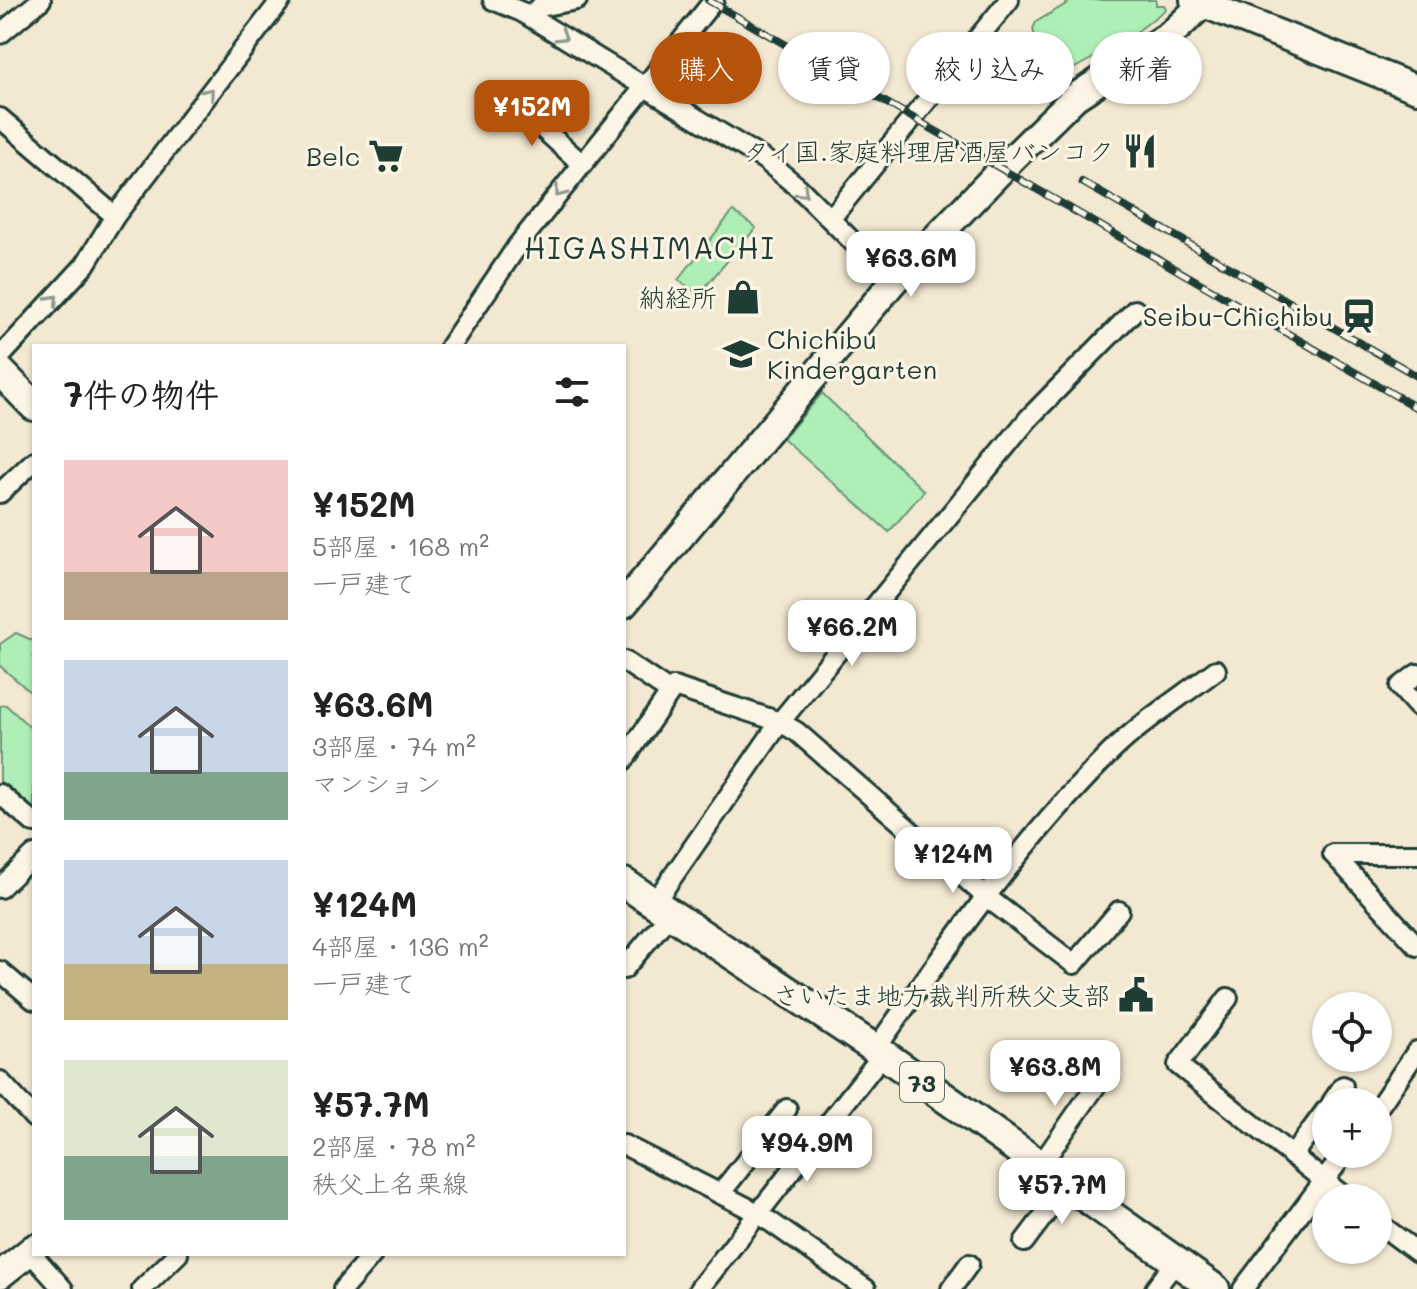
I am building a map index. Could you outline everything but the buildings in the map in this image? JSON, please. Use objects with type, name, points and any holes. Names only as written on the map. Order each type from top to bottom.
[{"type":"main road","points":[[0,371],[32,404]]},
{"type":"main road","name":"73","points":[[626,884],[879,1052],[1178,1259],[1215,1289]]},
{"type":"street","points":[[0,34],[41,0]]},
{"type":"street","points":[[0,357],[85,265],[115,216],[281,0]]},
{"type":"street","points":[[493,0],[530,16],[765,160],[831,218],[893,282]]},
{"type":"street","points":[[530,16],[540,7],[577,0]]},
{"type":"street","points":[[451,344],[492,280],[714,0]]},
{"type":"street","points":[[831,218],[1009,0]]},
{"type":"street","points":[[626,602],[893,282],[1066,104],[1171,34],[1202,1],[1415,85]]},
{"type":"street","points":[[511,100],[582,164]]},
{"type":"street","points":[[0,118],[115,216]]},
{"type":"street","points":[[626,966],[780,722],[1029,418],[1135,310]]},
{"type":"street","points":[[0,493],[32,463]]},
{"type":"street","points":[[626,662],[670,692]]},
{"type":"street","points":[[699,1289],[879,1052],[984,895],[1112,751],[1216,670]]},
{"type":"street","points":[[1417,674],[1400,687],[1417,706]]},
{"type":"street","points":[[626,757],[674,687],[780,722],[797,732],[984,895],[1074,964],[1119,911]]},
{"type":"street","points":[[0,794],[32,821]]},
{"type":"street","points":[[1417,854],[1333,854],[1417,946]]},
{"type":"street","points":[[0,888],[32,857]]},
{"type":"street","points":[[0,971],[32,998]]},
{"type":"street","points":[[1228,998],[1178,1065],[1328,1184]]},
{"type":"street","points":[[1392,1088],[1417,1051]]},
{"type":"street","points":[[1040,1166],[1104,1074]]},
{"type":"street","points":[[0,1081],[32,1116]]},
{"type":"street","points":[[720,1194],[787,1109]]},
{"type":"street","points":[[1292,1156],[1312,1129]]},
{"type":"street","points":[[626,1146],[758,1213],[866,1289]]},
{"type":"street","points":[[1243,1289],[1334,1168]]},
{"type":"street","points":[[1024,1242],[1067,1185]]},
{"type":"street","points":[[1392,1233],[1417,1252]]},
{"type":"street","points":[[0,1275],[32,1250]]},
{"type":"street","points":[[37,1256],[63,1289]]},
{"type":"street","points":[[142,1289],[176,1256]]},
{"type":"street","points":[[343,1289],[371,1256]]},
{"type":"street","points":[[1155,1289],[1178,1259]]},
{"type":"street","points":[[951,1289],[969,1264]]},
{"type":"green space","points":[[1073,0],[1156,0],[1156,5],[1164,5],[1166,9],[1137,32],[1090,32],[1090,60],[1074,68],[1074,32],[1034,32],[1036,22]]},
{"type":"green space","points":[[733,211],[756,228],[699,294],[678,280]]},
{"type":"green space","points":[[822,393],[924,491],[889,532],[783,439]]},
{"type":"green space","points":[[16,633],[32,640],[32,693],[0,666],[0,644]]},
{"type":"green space","points":[[6,705],[32,729],[32,810],[0,781],[0,706]]},
{"type":"railway","points":[[708,0],[1417,408]]},
{"type":"railway","points":[[1082,182],[1417,376]]},
{"type":"place","name":"タイ国.家庭料理居酒屋バンコク","points":[[1140,151]]},
{"type":"place","name":"Belc","points":[[386,156]]},
{"type":"place","name":"納経所","points":[[743,297]]},
{"type":"place","name":"Seibu-Chichibu","points":[[1359,316]]},
{"type":"place","name":"Chichibu Kindergarten","points":[[741,354]]},
{"type":"place","name":"さいたま地方裁判所秩父支部","points":[[1136,995]]},
{"type":"district","name":"HIGASHIMACHI","points":[[650,247]]}]
